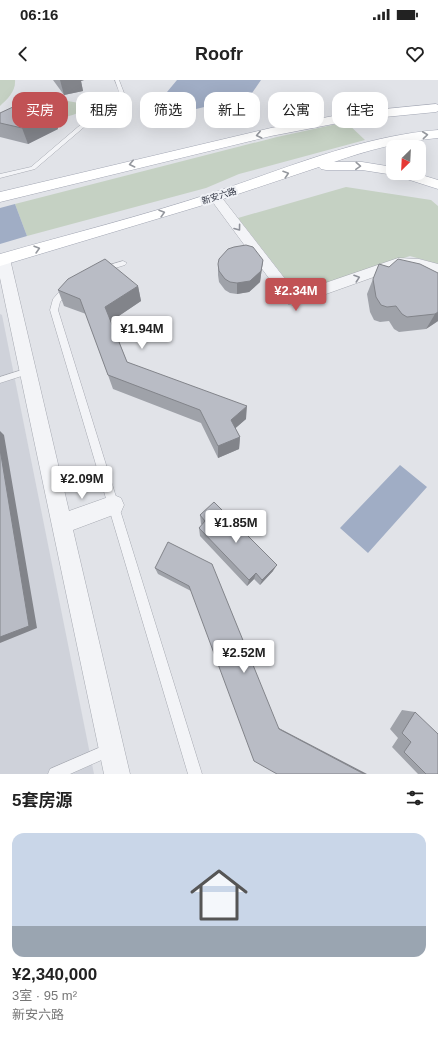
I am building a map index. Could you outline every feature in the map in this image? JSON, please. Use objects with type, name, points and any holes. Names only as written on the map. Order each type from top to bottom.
[{"type":"main road","points":[[388,113],[436,108]]},
{"type":"main road","points":[[0,197],[271,132],[332,120]]},
{"type":"main road","points":[[385,128],[399,139]]},
{"type":"main road","name":"新安六路","points":[[1,260],[215,197],[370,145],[399,139],[438,134]]},
{"type":"main road","points":[[305,168],[346,166],[386,170]]},
{"type":"main road","points":[[422,180],[438,185]]},
{"type":"street","points":[[215,197],[293,300],[398,264],[409,262],[418,263],[438,269]]},
{"type":"street","points":[[1,260],[28,371],[117,774]]},
{"type":"street","points":[[61,524],[114,505]]},
{"type":"lane","points":[[0,176],[33,168],[122,92],[117,80]]},
{"type":"lane","points":[[90,274],[123,263]]},
{"type":"lane","points":[[76,280],[63,290],[56,301],[54,310],[195,774]]},
{"type":"lane","points":[[0,380],[28,371]]},
{"type":"lane","points":[[55,774],[111,748]]},
{"type":"shaded area","points":[[0,314],[2,315],[94,774],[0,774]]},
{"type":"green space","points":[[0,80],[15,80],[13,91],[9,98],[0,106]]},
{"type":"green space","points":[[68,101],[76,102],[76,114],[69,116]]},
{"type":"green space","points":[[332,125],[332,128],[352,128],[365,140],[239,174],[206,188],[27,236],[15,204],[277,137]]},
{"type":"green space","points":[[346,187],[431,200],[438,206],[438,264],[410,256],[306,289],[291,286],[238,218]]},
{"type":"water","points":[[177,80],[261,80],[253,92],[204,92],[204,107],[196,109],[196,92],[167,92]]},
{"type":"water","points":[[15,204],[27,236],[0,244],[0,208]]},
{"type":"water","points":[[400,465],[427,487],[368,553],[340,528]]},
{"type":"building","points":[[12,107],[12,126],[0,123],[0,113]]},
{"type":"building","points":[[246,245],[253,247],[263,260],[261,271],[250,281],[237,283],[230,282],[225,279],[219,271],[219,259],[228,249]]},
{"type":"building","points":[[105,259],[138,286],[105,307],[127,362],[247,406],[231,420],[240,437],[218,446],[200,410],[108,375],[80,299],[58,290],[68,279]]},
{"type":"building","points":[[398,259],[420,264],[438,273],[438,312],[435,314],[407,317],[402,314],[396,306],[387,307],[381,305],[376,297],[373,279],[379,264],[389,267]]},
{"type":"building","points":[[0,449],[29,626],[0,637]]},
{"type":"building","points":[[214,502],[277,565],[262,580],[256,573],[249,580],[199,528],[205,521],[200,515]]},
{"type":"building","points":[[168,542],[212,564],[279,729],[364,774],[277,774],[254,761],[189,586],[155,568]]},
{"type":"building","points":[[415,712],[438,734],[438,774],[426,774],[404,752],[411,742],[402,733]]}]
